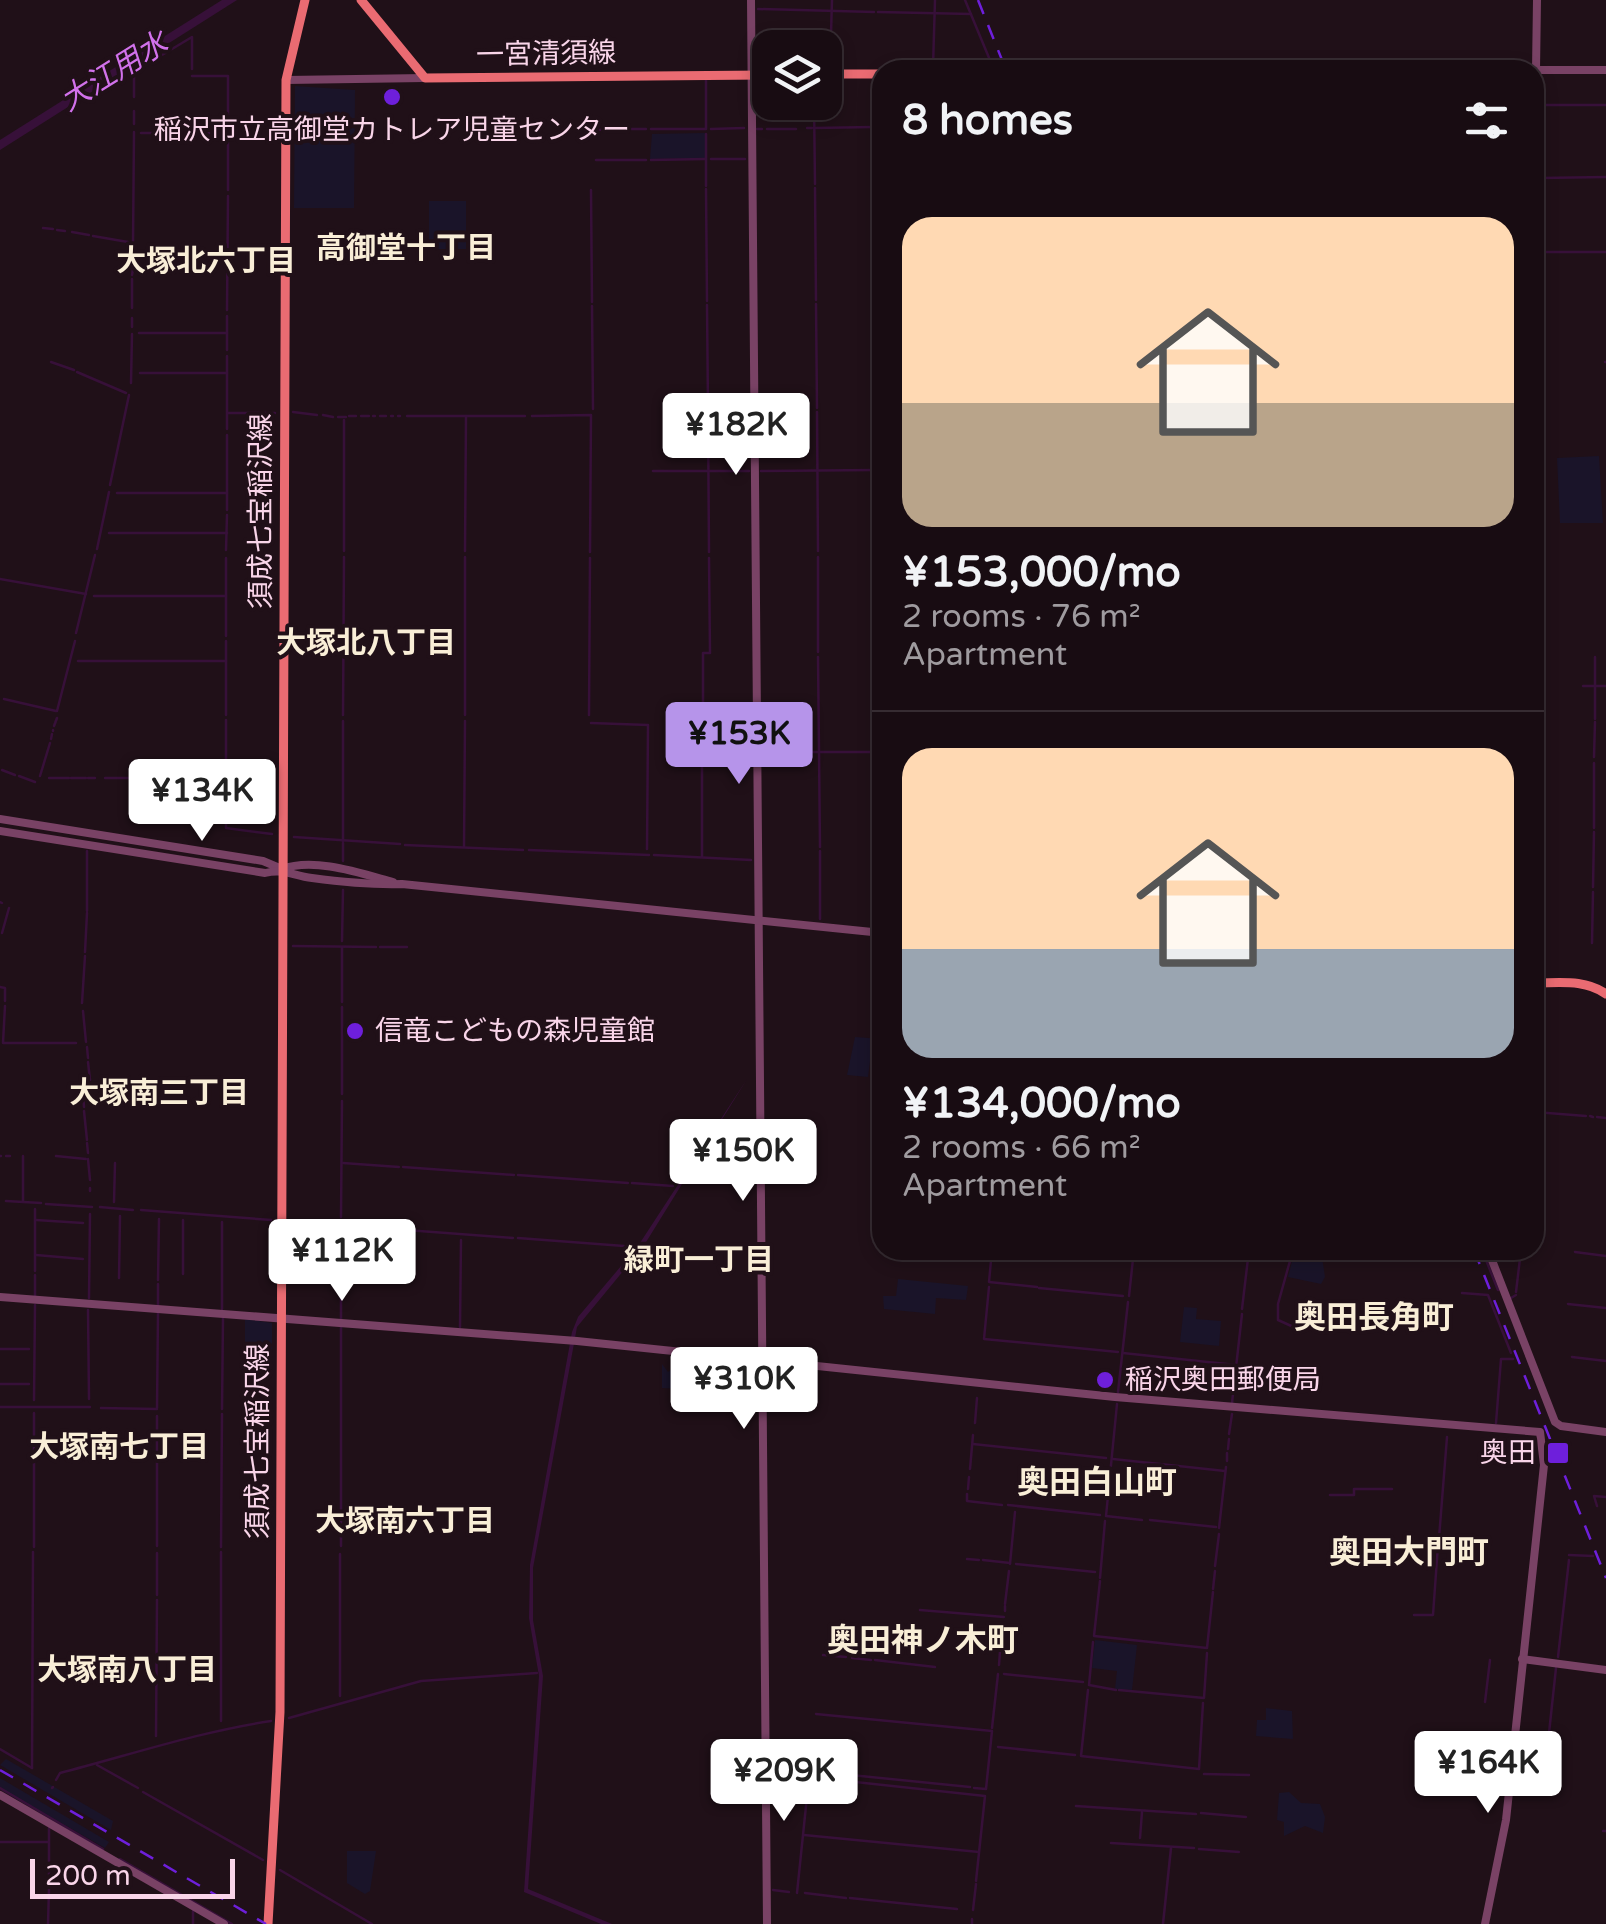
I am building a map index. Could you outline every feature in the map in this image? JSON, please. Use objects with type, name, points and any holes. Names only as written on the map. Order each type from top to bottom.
[{"type":"main road","name":"須成七宝稲沢線","points":[[268,1924],[280,1712],[286,80],[305,0]]},
{"type":"main road","points":[[361,0],[425,78]]},
{"type":"main road","points":[[842,74],[872,74]]},
{"type":"main road","name":"一宮清須線","points":[[425,78],[750,75]]},
{"type":"main road","points":[[1544,983],[1594,985],[1606,994]]},
{"type":"street","points":[[751,0],[767,1924]]},
{"type":"street","points":[[1535,60],[1537,0]]},
{"type":"street","points":[[1544,70],[1606,70]]},
{"type":"street","points":[[286,80],[425,78]]},
{"type":"street","points":[[0,819],[263,861],[282,869]]},
{"type":"street","points":[[0,831],[265,873],[294,864],[347,870],[402,884],[872,932]]},
{"type":"street","points":[[1492,1260],[1555,1422],[1606,1432]]},
{"type":"street","points":[[0,1297],[571,1341],[1115,1397],[1540,1432],[1544,1465],[1506,1820],[1485,1924]]},
{"type":"street","points":[[1522,1659],[1606,1670]]},
{"type":"street","points":[[0,1795],[224,1924]]},
{"type":"shaded area","points":[[295,86],[355,90],[354,208],[294,208]]},
{"type":"shaded area","points":[[705,133],[705,158],[650,159],[652,134]]},
{"type":"shaded area","points":[[429,201],[466,201],[466,249],[429,249]]},
{"type":"shaded area","points":[[1599,456],[1603,523],[1560,523],[1557,458]]},
{"type":"shaded area","points":[[855,1037],[872,1038],[868,1077],[847,1075]]},
{"type":"shaded area","points":[[1292,1260],[1322,1260],[1325,1277],[1321,1284],[1288,1277]]},
{"type":"shaded area","points":[[898,1279],[968,1286],[966,1300],[936,1298],[935,1314],[884,1309],[883,1296],[896,1296]]},
{"type":"shaded area","points":[[1184,1307],[1197,1308],[1196,1319],[1221,1321],[1219,1346],[1180,1342]]},
{"type":"shaded area","points":[[245,1319],[272,1323],[272,1354],[245,1353]]},
{"type":"shaded area","points":[[671,1355],[688,1356],[686,1374],[707,1377],[707,1390],[662,1388],[662,1364],[668,1372],[678,1364]]},
{"type":"shaded area","points":[[1095,1640],[1137,1645],[1132,1690],[1115,1689],[1117,1671],[1092,1668]]},
{"type":"shaded area","points":[[1266,1708],[1292,1711],[1293,1739],[1256,1736],[1257,1720],[1266,1720]]},
{"type":"shaded area","points":[[6,1759],[113,1821],[111,1830],[0,1765]]},
{"type":"shaded area","points":[[0,1778],[109,1842],[105,1848],[0,1788]]},
{"type":"shaded area","points":[[1289,1792],[1301,1803],[1320,1804],[1325,1817],[1323,1833],[1305,1826],[1284,1836],[1284,1822],[1277,1820],[1279,1793]]},
{"type":"shaded area","points":[[347,1851],[376,1851],[370,1891],[365,1894],[347,1883]]},
{"type":"water","name":"大江用水","points":[[222,0],[237,0],[0,150],[0,140]]},
{"type":"water","points":[[747,1079],[643,1247],[577,1327],[533,1568],[533,1620],[543,1676],[528,1889],[612,1924],[601,1924],[524,1892],[539,1676],[529,1618],[530,1565],[572,1332],[578,1317],[638,1246]]},
{"type":"waterway","points":[[831,30],[832,0]]},
{"type":"waterway","points":[[933,60],[935,0]]},
{"type":"waterway","points":[[965,0],[990,60]]},
{"type":"waterway","points":[[758,9],[874,12]]},
{"type":"waterway","points":[[878,12],[971,14]]},
{"type":"waterway","name":"大江用水","points":[[142,67],[192,37],[192,69]]},
{"type":"waterway","name":"大江用水","points":[[134,72],[134,97]]},
{"type":"waterway","points":[[192,76],[228,76],[228,190]]},
{"type":"waterway","points":[[651,129],[706,129],[706,80]]},
{"type":"waterway","points":[[1544,105],[1606,105]]},
{"type":"waterway","points":[[134,111],[134,124]]},
{"type":"waterway","points":[[814,120],[815,184]]},
{"type":"waterway","points":[[814,128],[872,127]]},
{"type":"waterway","points":[[711,129],[744,128]]},
{"type":"waterway","points":[[807,128],[812,128]]},
{"type":"waterway","points":[[596,130],[622,129]]},
{"type":"waterway","points":[[628,129],[646,129]]},
{"type":"waterway","points":[[757,129],[762,129]]},
{"type":"waterway","points":[[767,129],[796,129]]},
{"type":"waterway","points":[[133,243],[134,132]]},
{"type":"waterway","points":[[141,133],[228,133]]},
{"type":"waterway","points":[[706,134],[706,186]]},
{"type":"waterway","points":[[651,160],[706,159]]},
{"type":"waterway","points":[[711,159],[745,159]]},
{"type":"waterway","points":[[596,160],[646,160]]},
{"type":"waterway","points":[[1544,178],[1606,177]]},
{"type":"waterway","points":[[815,188],[816,300]]},
{"type":"waterway","points":[[706,189],[707,301]]},
{"type":"waterway","points":[[591,190],[592,302]]},
{"type":"waterway","points":[[227,310],[228,196]]},
{"type":"waterway","points":[[43,228],[53,229]]},
{"type":"waterway","points":[[57,230],[65,231]]},
{"type":"waterway","points":[[72,232],[89,235]]},
{"type":"waterway","points":[[93,236],[128,242]]},
{"type":"waterway","points":[[133,252],[133,264]]},
{"type":"waterway","points":[[1544,252],[1606,252]]},
{"type":"waterway","points":[[140,253],[227,253]]},
{"type":"waterway","points":[[132,275],[133,269]]},
{"type":"waterway","points":[[132,279],[132,308]]},
{"type":"waterway","points":[[816,304],[817,408]]},
{"type":"waterway","points":[[707,305],[708,409]]},
{"type":"waterway","points":[[592,306],[593,409]]},
{"type":"waterway","points":[[227,316],[227,350]]},
{"type":"waterway","points":[[132,318],[132,327]]},
{"type":"waterway","points":[[139,333],[227,333]]},
{"type":"waterway","points":[[131,383],[132,334]]},
{"type":"waterway","points":[[227,356],[227,429]]},
{"type":"waterway","points":[[51,362],[74,370]]},
{"type":"waterway","points":[[77,372],[126,393]]},
{"type":"waterway","points":[[140,373],[227,373]]},
{"type":"waterway","points":[[110,485],[129,395]]},
{"type":"waterway","points":[[293,412],[317,415]]},
{"type":"waterway","points":[[817,412],[818,551]]},
{"type":"waterway","points":[[228,413],[275,413]]},
{"type":"waterway","points":[[708,413],[709,552]]},
{"type":"waterway","points":[[323,415],[333,417]]},
{"type":"waterway","points":[[532,416],[591,415],[590,552]]},
{"type":"waterway","points":[[349,416],[356,416]]},
{"type":"waterway","points":[[361,416],[369,416]]},
{"type":"waterway","points":[[380,416],[386,416]]},
{"type":"waterway","points":[[407,416],[525,416]]},
{"type":"waterway","points":[[465,551],[466,416]]},
{"type":"waterway","points":[[338,417],[346,417]]},
{"type":"waterway","points":[[344,420],[344,551]]},
{"type":"waterway","points":[[227,435],[227,510]]},
{"type":"waterway","points":[[761,471],[872,470]]},
{"type":"waterway","points":[[653,471],[749,471]]},
{"type":"waterway","points":[[97,549],[109,492]]},
{"type":"waterway","points":[[117,493],[227,493]]},
{"type":"waterway","points":[[226,550],[227,515]]},
{"type":"waterway","points":[[109,533],[227,533]]},
{"type":"waterway","points":[[76,633],[95,555]]},
{"type":"waterway","points":[[343,715],[344,557]]},
{"type":"waterway","points":[[465,557],[465,715]]},
{"type":"waterway","points":[[818,557],[818,652]]},
{"type":"waterway","points":[[226,558],[226,636]]},
{"type":"waterway","points":[[589,715],[590,558]]},
{"type":"waterway","points":[[703,717],[703,653],[710,653],[709,558]]},
{"type":"waterway","points":[[0,579],[86,594]]},
{"type":"waterway","points":[[94,596],[226,596]]},
{"type":"waterway","points":[[57,711],[75,641]]},
{"type":"waterway","points":[[226,641],[226,715]]},
{"type":"waterway","points":[[818,657],[820,847]]},
{"type":"waterway","points":[[1595,657],[1595,719]]},
{"type":"waterway","points":[[78,661],[226,661]]},
{"type":"waterway","points":[[1583,686],[1606,686]]},
{"type":"waterway","points":[[4,699],[56,711]]},
{"type":"waterway","points":[[54,726],[57,718]]},
{"type":"waterway","points":[[206,778],[226,778],[226,720]]},
{"type":"waterway","points":[[343,721],[343,842]]},
{"type":"waterway","points":[[464,847],[465,721]]},
{"type":"waterway","points":[[702,722],[702,857]]},
{"type":"waterway","points":[[1594,757],[1595,722]]},
{"type":"waterway","points":[[591,723],[648,725],[647,849]]},
{"type":"waterway","points":[[51,739],[52,734]]},
{"type":"waterway","points":[[40,776],[50,743]]},
{"type":"waterway","points":[[764,752],[872,752]]},
{"type":"waterway","points":[[1594,763],[1594,828]]},
{"type":"waterway","points":[[2,770],[15,775]]},
{"type":"waterway","points":[[19,776],[35,782]]},
{"type":"waterway","points":[[49,778],[69,778]]},
{"type":"waterway","points":[[71,778],[86,778]]},
{"type":"waterway","points":[[88,778],[95,778]]},
{"type":"waterway","points":[[105,778],[128,778]]},
{"type":"waterway","points":[[130,778],[155,778]]},
{"type":"waterway","points":[[157,778],[187,778]]},
{"type":"waterway","points":[[190,778],[204,778]]},
{"type":"waterway","points":[[226,784],[226,828],[272,834]]},
{"type":"waterway","points":[[1593,887],[1594,832]]},
{"type":"waterway","points":[[294,837],[400,844]]},
{"type":"waterway","points":[[343,843],[343,861]]},
{"type":"waterway","points":[[405,845],[523,850]]},
{"type":"waterway","points":[[529,850],[649,855]]},
{"type":"waterway","points":[[87,851],[87,911]]},
{"type":"waterway","points":[[820,851],[820,919]]},
{"type":"waterway","points":[[654,855],[751,860]]},
{"type":"waterway","points":[[342,941],[343,890]]},
{"type":"waterway","points":[[1592,943],[1593,892]]},
{"type":"waterway","points":[[2,933],[9,908]]},
{"type":"waterway","points":[[85,952],[87,913]]},
{"type":"waterway","points":[[293,946],[376,947]]},
{"type":"waterway","points":[[342,947],[342,1002]]},
{"type":"waterway","points":[[380,947],[407,947]]},
{"type":"waterway","points":[[82,1003],[85,956]]},
{"type":"waterway","points":[[0,987],[5,988],[5,1001]]},
{"type":"waterway","points":[[5,1006],[3,1043],[76,1043]]},
{"type":"waterway","points":[[342,1007],[342,1094]]},
{"type":"waterway","points":[[83,1011],[86,1042]]},
{"type":"waterway","points":[[87,1047],[88,1058]]},
{"type":"waterway","points":[[88,1062],[90,1080]]},
{"type":"waterway","points":[[83,1093],[84,1107]]},
{"type":"waterway","points":[[341,1217],[342,1101]]},
{"type":"waterway","points":[[84,1111],[87,1140]]},
{"type":"waterway","points":[[1544,1113],[1586,1116]]},
{"type":"waterway","points":[[1597,1117],[1606,1118]]},
{"type":"waterway","points":[[87,1143],[88,1153]]},
{"type":"waterway","points":[[23,1156],[23,1202]]},
{"type":"waterway","points":[[56,1156],[86,1159]]},
{"type":"waterway","points":[[88,1159],[90,1180]]},
{"type":"waterway","points":[[114,1202],[115,1163]]},
{"type":"waterway","points":[[343,1163],[399,1167]]},
{"type":"waterway","points":[[403,1167],[514,1175]]},
{"type":"waterway","points":[[518,1175],[628,1183]]},
{"type":"waterway","points":[[632,1183],[673,1186]]},
{"type":"waterway","points":[[6,1201],[41,1203]]},
{"type":"waterway","points":[[46,1204],[92,1207]]},
{"type":"waterway","points":[[100,1207],[133,1210]]},
{"type":"waterway","points":[[35,1209],[35,1271]]},
{"type":"waterway","points":[[141,1210],[271,1220]]},
{"type":"waterway","points":[[89,1298],[90,1214]]},
{"type":"waterway","points":[[119,1278],[120,1216]]},
{"type":"waterway","points":[[158,1280],[159,1219]]},
{"type":"waterway","points":[[36,1220],[83,1223]]},
{"type":"waterway","points":[[183,1220],[183,1274]]},
{"type":"waterway","points":[[222,1222],[222,1309]]},
{"type":"waterway","points":[[292,1222],[397,1229]]},
{"type":"waterway","points":[[406,1230],[513,1238]]},
{"type":"waterway","points":[[341,1232],[341,1319]]},
{"type":"waterway","points":[[518,1238],[624,1246]]},
{"type":"waterway","points":[[460,1327],[461,1240]]},
{"type":"waterway","points":[[1575,1252],[1606,1256]]},
{"type":"waterway","points":[[36,1255],[83,1259]]},
{"type":"waterway","points":[[991,1260],[989,1282],[1037,1287]]},
{"type":"waterway","points":[[1129,1296],[1133,1260]]},
{"type":"waterway","points":[[1242,1309],[1248,1260]]},
{"type":"waterway","points":[[1290,1260],[1278,1304],[1278,1320],[1298,1329]]},
{"type":"waterway","points":[[1486,1260],[1498,1290]]},
{"type":"waterway","points":[[1516,1292],[1520,1260]]},
{"type":"waterway","points":[[35,1275],[35,1297]]},
{"type":"waterway","points":[[158,1284],[158,1305]]},
{"type":"waterway","points":[[989,1287],[984,1339],[1118,1352]]},
{"type":"waterway","points":[[1039,1288],[1123,1296]]},
{"type":"waterway","points":[[1462,1293],[1488,1295],[1511,1353]]},
{"type":"waterway","points":[[1511,1298],[1516,1295]]},
{"type":"waterway","points":[[1118,1392],[1128,1302]]},
{"type":"waterway","points":[[1568,1304],[1606,1308]]},
{"type":"waterway","points":[[34,1400],[35,1305]]},
{"type":"waterway","points":[[88,1310],[89,1399]]},
{"type":"waterway","points":[[157,1408],[158,1313]]},
{"type":"waterway","points":[[1232,1403],[1242,1314]]},
{"type":"waterway","points":[[222,1409],[223,1318]]},
{"type":"waterway","points":[[341,1327],[341,1546]]},
{"type":"waterway","points":[[0,1349],[29,1349]]},
{"type":"waterway","points":[[1123,1353],[1236,1365]]},
{"type":"waterway","points":[[1572,1357],[1606,1361]]},
{"type":"waterway","points":[[1496,1423],[1501,1359],[1513,1359]]},
{"type":"waterway","points":[[0,1384],[29,1384]]},
{"type":"waterway","points":[[975,1423],[977,1398]]},
{"type":"waterway","points":[[1117,1404],[1106,1516],[1142,1520]]},
{"type":"waterway","points":[[0,1407],[90,1407]]},
{"type":"waterway","points":[[101,1408],[157,1409]]},
{"type":"waterway","points":[[34,1413],[34,1547]]},
{"type":"waterway","points":[[221,1547],[222,1414]]},
{"type":"waterway","points":[[1229,1434],[1232,1414]]},
{"type":"waterway","points":[[157,1416],[157,1546]]},
{"type":"waterway","points":[[970,1469],[973,1435]]},
{"type":"waterway","points":[[1439,1538],[1447,1437]]},
{"type":"waterway","points":[[1228,1449],[1229,1439]]},
{"type":"waterway","points":[[973,1444],[1106,1458]]},
{"type":"waterway","points":[[1227,1453],[1227,1461]]},
{"type":"waterway","points":[[1113,1459],[1225,1471]]},
{"type":"waterway","points":[[1219,1528],[1226,1467]]},
{"type":"waterway","points":[[968,1489],[969,1477]]},
{"type":"waterway","points":[[1330,1495],[1354,1495],[1354,1489],[1392,1489]]},
{"type":"waterway","points":[[967,1494],[967,1501],[1002,1505]]},
{"type":"waterway","points":[[1597,1506],[1594,1496],[1606,1497]]},
{"type":"waterway","points":[[1008,1505],[1100,1515]]},
{"type":"waterway","points":[[1010,1564],[1015,1512]]},
{"type":"waterway","points":[[1150,1520],[1216,1527]]},
{"type":"waterway","points":[[1100,1578],[1105,1521]]},
{"type":"waterway","points":[[1215,1566],[1219,1534]]},
{"type":"waterway","points":[[1414,1615],[1433,1615],[1438,1545],[1478,1547]]},
{"type":"waterway","points":[[32,1768],[33,1552]]},
{"type":"waterway","points":[[221,1552],[221,1721]]},
{"type":"waterway","points":[[157,1553],[157,1595]]},
{"type":"waterway","points":[[340,1554],[340,1696]]},
{"type":"waterway","points":[[1569,1555],[1593,1556]]},
{"type":"waterway","points":[[967,1559],[979,1560]]},
{"type":"waterway","points":[[983,1560],[1010,1563]]},
{"type":"waterway","points":[[1558,1657],[1569,1560]]},
{"type":"waterway","points":[[1016,1564],[1095,1572]]},
{"type":"waterway","points":[[1005,1604],[1009,1571]]},
{"type":"waterway","points":[[1213,1589],[1215,1571]]},
{"type":"waterway","points":[[1100,1581],[1094,1636],[1207,1648],[1213,1592]]},
{"type":"waterway","points":[[156,1736],[157,1600]]},
{"type":"waterway","points":[[1005,1606],[1005,1611]]},
{"type":"waterway","points":[[920,1610],[1004,1617]]},
{"type":"waterway","points":[[1001,1640],[1003,1623]]},
{"type":"waterway","points":[[1001,1642],[1001,1647]]},
{"type":"waterway","points":[[1093,1642],[1089,1685],[1116,1690]]},
{"type":"waterway","points":[[999,1665],[1000,1651]]},
{"type":"waterway","points":[[1119,1690],[1204,1698],[1207,1653]]},
{"type":"waterway","points":[[823,1655],[846,1657]]},
{"type":"waterway","points":[[852,1658],[871,1660]]},
{"type":"waterway","points":[[875,1660],[935,1667]]},
{"type":"waterway","points":[[1485,1702],[1490,1660]]},
{"type":"waterway","points":[[1549,1733],[1556,1668]]},
{"type":"waterway","points":[[289,1718],[421,1681],[537,1673]]},
{"type":"waterway","points":[[992,1728],[998,1674]]},
{"type":"waterway","points":[[1004,1674],[1083,1682]]},
{"type":"waterway","points":[[1088,1690],[1081,1756],[1199,1769],[1203,1703]]},
{"type":"waterway","points":[[816,1714],[992,1731],[986,1789],[974,1788]]},
{"type":"waterway","points":[[56,1780],[60,1773],[271,1721]]},
{"type":"waterway","points":[[1521,1734],[1558,1739]]},
{"type":"waterway","points":[[998,1747],[1075,1755]]},
{"type":"waterway","points":[[0,1749],[32,1768]]},
{"type":"waterway","points":[[97,1765],[138,1788]]},
{"type":"waterway","points":[[811,1771],[970,1787]]},
{"type":"waterway","points":[[1204,1774],[1249,1775]]},
{"type":"waterway","points":[[797,1893],[809,1777],[985,1796],[976,1881]]},
{"type":"waterway","points":[[0,1788],[103,1849]]},
{"type":"waterway","points":[[143,1792],[263,1860]]},
{"type":"waterway","points":[[1076,1806],[1196,1814]]},
{"type":"waterway","points":[[1140,1838],[1142,1812]]},
{"type":"waterway","points":[[1201,1813],[1246,1817]]},
{"type":"waterway","points":[[49,1828],[49,1884]]},
{"type":"waterway","points":[[804,1835],[979,1852]]},
{"type":"waterway","points":[[0,1842],[48,1842]]},
{"type":"waterway","points":[[1111,1843],[1194,1848]]},
{"type":"waterway","points":[[1163,1924],[1171,1848]]},
{"type":"waterway","points":[[1199,1849],[1239,1852]]},
{"type":"waterway","points":[[120,1859],[232,1924]]},
{"type":"waterway","points":[[280,1870],[372,1924]]},
{"type":"waterway","points":[[973,1910],[976,1884]]},
{"type":"waterway","points":[[48,1924],[49,1889]]},
{"type":"waterway","points":[[773,1890],[789,1892]]},
{"type":"waterway","points":[[805,1893],[846,1898]]},
{"type":"waterway","points":[[850,1898],[957,1909]]},
{"type":"waterway","points":[[193,1911],[193,1924]]},
{"type":"waterway","points":[[972,1919],[972,1924]]},
{"type":"railway","points":[[978,0],[1002,60]]},
{"type":"railway","points":[[1478,1260],[1606,1578]]},
{"type":"railway","points":[[0,1770],[266,1924]]},
{"type":"place","name":"稲沢市立高御堂カトレア児童センター","points":[[392,97]]},
{"type":"place","name":"信竜こどもの森児童館","points":[[355,1031]]},
{"type":"place","name":"稲沢奥田郵便局","points":[[1105,1380]]},
{"type":"place","name":"奥田","points":[[1558,1453]]},
{"type":"district","name":"高御堂十丁目","points":[[406,248]]},
{"type":"district","name":"大塚北六丁目","points":[[206,261]]},
{"type":"district","name":"大塚北八丁目","points":[[366,643]]},
{"type":"district","name":"大塚南三丁目","points":[[159,1093]]},
{"type":"district","name":"緑町一丁目","points":[[699,1260]]},
{"type":"district","name":"奥田長角町","points":[[1374,1318]]},
{"type":"district","name":"大塚南七丁目","points":[[119,1447]]},
{"type":"district","name":"奥田白山町","points":[[1097,1483]]},
{"type":"district","name":"大塚南六丁目","points":[[405,1521]]},
{"type":"district","name":"奥田大門町","points":[[1409,1553]]},
{"type":"district","name":"奥田神ノ木町","points":[[923,1641]]},
{"type":"district","name":"大塚南八丁目","points":[[127,1670]]}]
